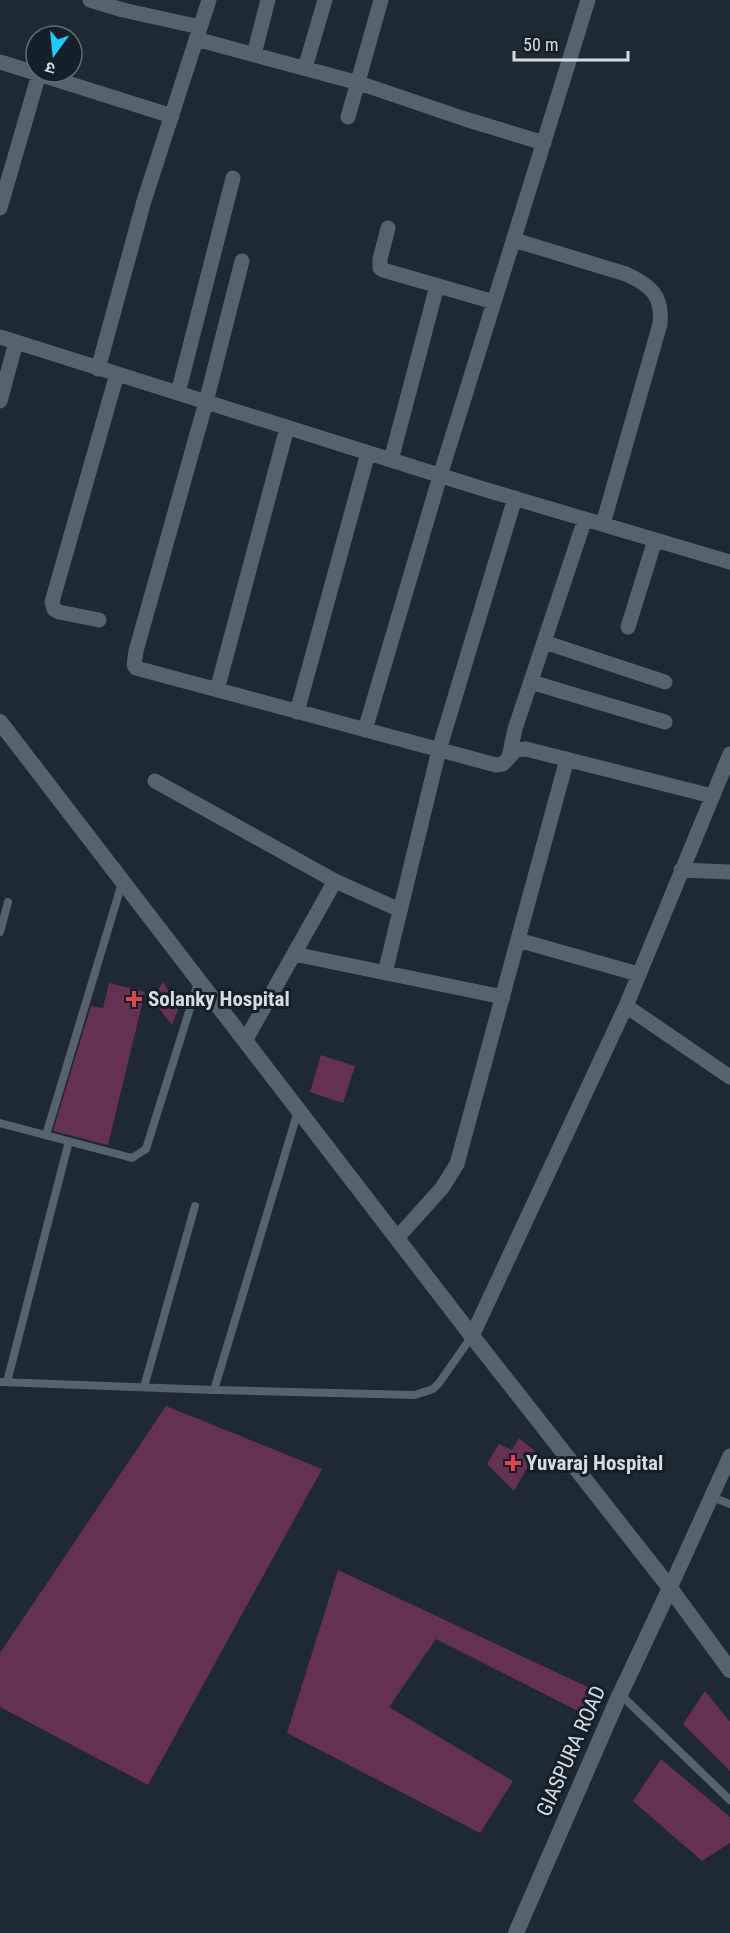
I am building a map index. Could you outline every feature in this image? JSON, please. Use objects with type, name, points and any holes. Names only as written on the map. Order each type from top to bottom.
[{"type":"street","points":[[90,0],[198,33],[254,54],[359,83],[465,119],[544,142]]},
{"type":"street","points":[[98,369],[144,201],[208,0]]},
{"type":"street","points":[[254,54],[268,0]]},
{"type":"street","points":[[305,68],[325,0]]},
{"type":"street","points":[[348,117],[381,0]]},
{"type":"street","points":[[365,730],[440,476],[588,0]]},
{"type":"street","points":[[0,62],[24,69]]},
{"type":"street","points":[[0,208],[36,84]]},
{"type":"street","points":[[71,84],[172,116]]},
{"type":"street","points":[[178,393],[233,178]]},
{"type":"street","points":[[388,228],[380,268],[386,272],[494,302]]},
{"type":"street","points":[[514,240],[626,274],[651,289],[659,300],[660,324],[603,524]]},
{"type":"street","points":[[242,261],[134,665],[140,670],[496,765],[503,764],[516,750],[526,748],[712,796]]},
{"type":"street","points":[[391,460],[437,286]]},
{"type":"street","points":[[0,337],[440,476],[730,562]]},
{"type":"street","points":[[0,401],[16,342]]},
{"type":"street","points":[[99,620],[59,612],[54,609],[52,602],[117,374]]},
{"type":"street","points":[[217,690],[286,428]]},
{"type":"street","points":[[297,712],[368,453]]},
{"type":"street","points":[[384,973],[439,750],[515,498]]},
{"type":"street","points":[[509,757],[515,729],[585,519]]},
{"type":"street","points":[[628,627],[655,540]]},
{"type":"street","points":[[544,642],[665,682]]},
{"type":"street","points":[[531,682],[665,722]]},
{"type":"street","points":[[0,722],[472,1336],[670,1588],[730,1670]]},
{"type":"street","points":[[472,1336],[626,1006],[730,754]]},
{"type":"street","points":[[397,1238],[442,1188],[457,1164],[567,759]]},
{"type":"street","points":[[155,782],[334,881],[400,910]]},
{"type":"street","points":[[681,870],[730,872]]},
{"type":"street","points":[[246,1041],[334,881]]},
{"type":"street","points":[[518,940],[638,974]]},
{"type":"street","points":[[294,954],[503,997]]},
{"type":"street","points":[[626,1006],[730,1077]]},
{"type":"street","points":[[670,1588],[730,1456]]},
{"type":"street","name":"GIASPURA ROAD","points":[[516,1933],[620,1695],[670,1588]]},
{"type":"lane","points":[[46,1135],[122,881]]},
{"type":"lane","points":[[0,932],[8,902]]},
{"type":"lane","points":[[0,1123],[132,1158],[146,1149],[199,981]]},
{"type":"lane","points":[[214,1390],[298,1110]]},
{"type":"lane","points":[[69,1141],[4,1382],[415,1395],[433,1389],[439,1383],[472,1336]]},
{"type":"lane","points":[[144,1387],[195,1206]]},
{"type":"lane","points":[[711,1497],[730,1504]]},
{"type":"lane","points":[[620,1695],[730,1800]]},
{"type":"building","points":[[163,982],[179,1007],[172,1025],[152,999]]},
{"type":"building","points":[[109,983],[145,992],[108,1145],[53,1131],[91,1006],[103,1008]]},
{"type":"building","points":[[321,1055],[355,1066],[343,1103],[310,1092]]},
{"type":"building","points":[[166,1406],[322,1469],[148,1785],[0,1707],[0,1653]]},
{"type":"building","points":[[519,1438],[536,1452],[514,1491],[487,1464],[499,1444],[512,1450]]},
{"type":"building","points":[[338,1570],[592,1689],[582,1713],[436,1639],[389,1707],[513,1781],[480,1833],[287,1733]]},
{"type":"building","points":[[705,1691],[730,1722],[730,1771],[683,1724]]},
{"type":"building","points":[[661,1759],[730,1817],[730,1843],[702,1861],[633,1801]]},
{"type":"place","name":"Solanky Hospital","points":[[134,999]]},
{"type":"place","name":"Yuvaraj Hospital","points":[[513,1463]]}]
